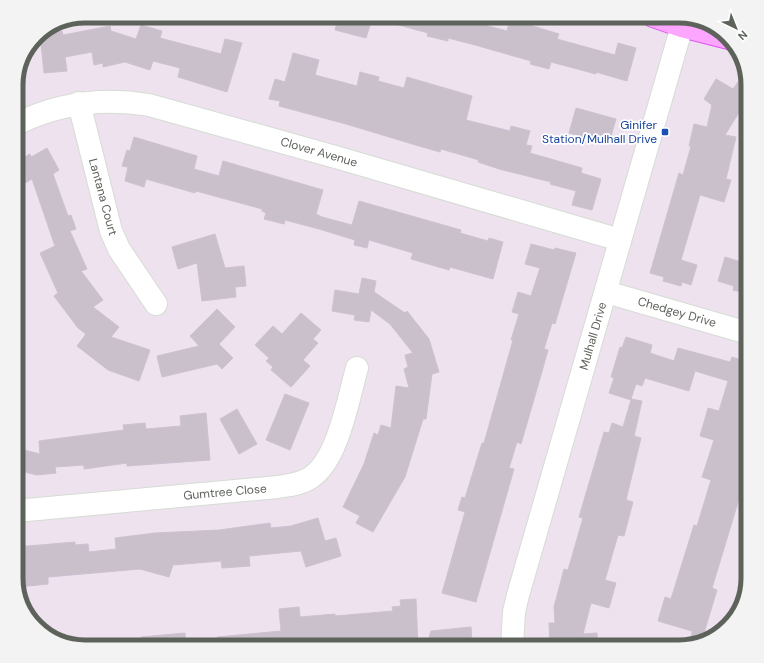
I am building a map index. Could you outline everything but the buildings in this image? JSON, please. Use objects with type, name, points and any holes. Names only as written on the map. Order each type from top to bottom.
[{"type":"main road","points":[[673,23],[715,34]]},
{"type":"street","name":"Mulhall Drive","points":[[512,640],[514,612],[518,595],[682,26]]},
{"type":"street","name":"Clover Avenue","points":[[23,121],[44,112],[80,103],[128,102],[149,105],[339,158],[620,240]]},
{"type":"street","name":"Lantana Court","points":[[80,103],[110,231],[156,304]]},
{"type":"street","name":"Chedgey Drive","points":[[606,292],[741,330]]},
{"type":"street","name":"Gumtree Close","points":[[23,510],[270,488],[301,482],[318,472],[332,452],[357,368]]},
{"type":"place","name":"Ginifer Station/Mulhall Drive","points":[[665,132]]}]
